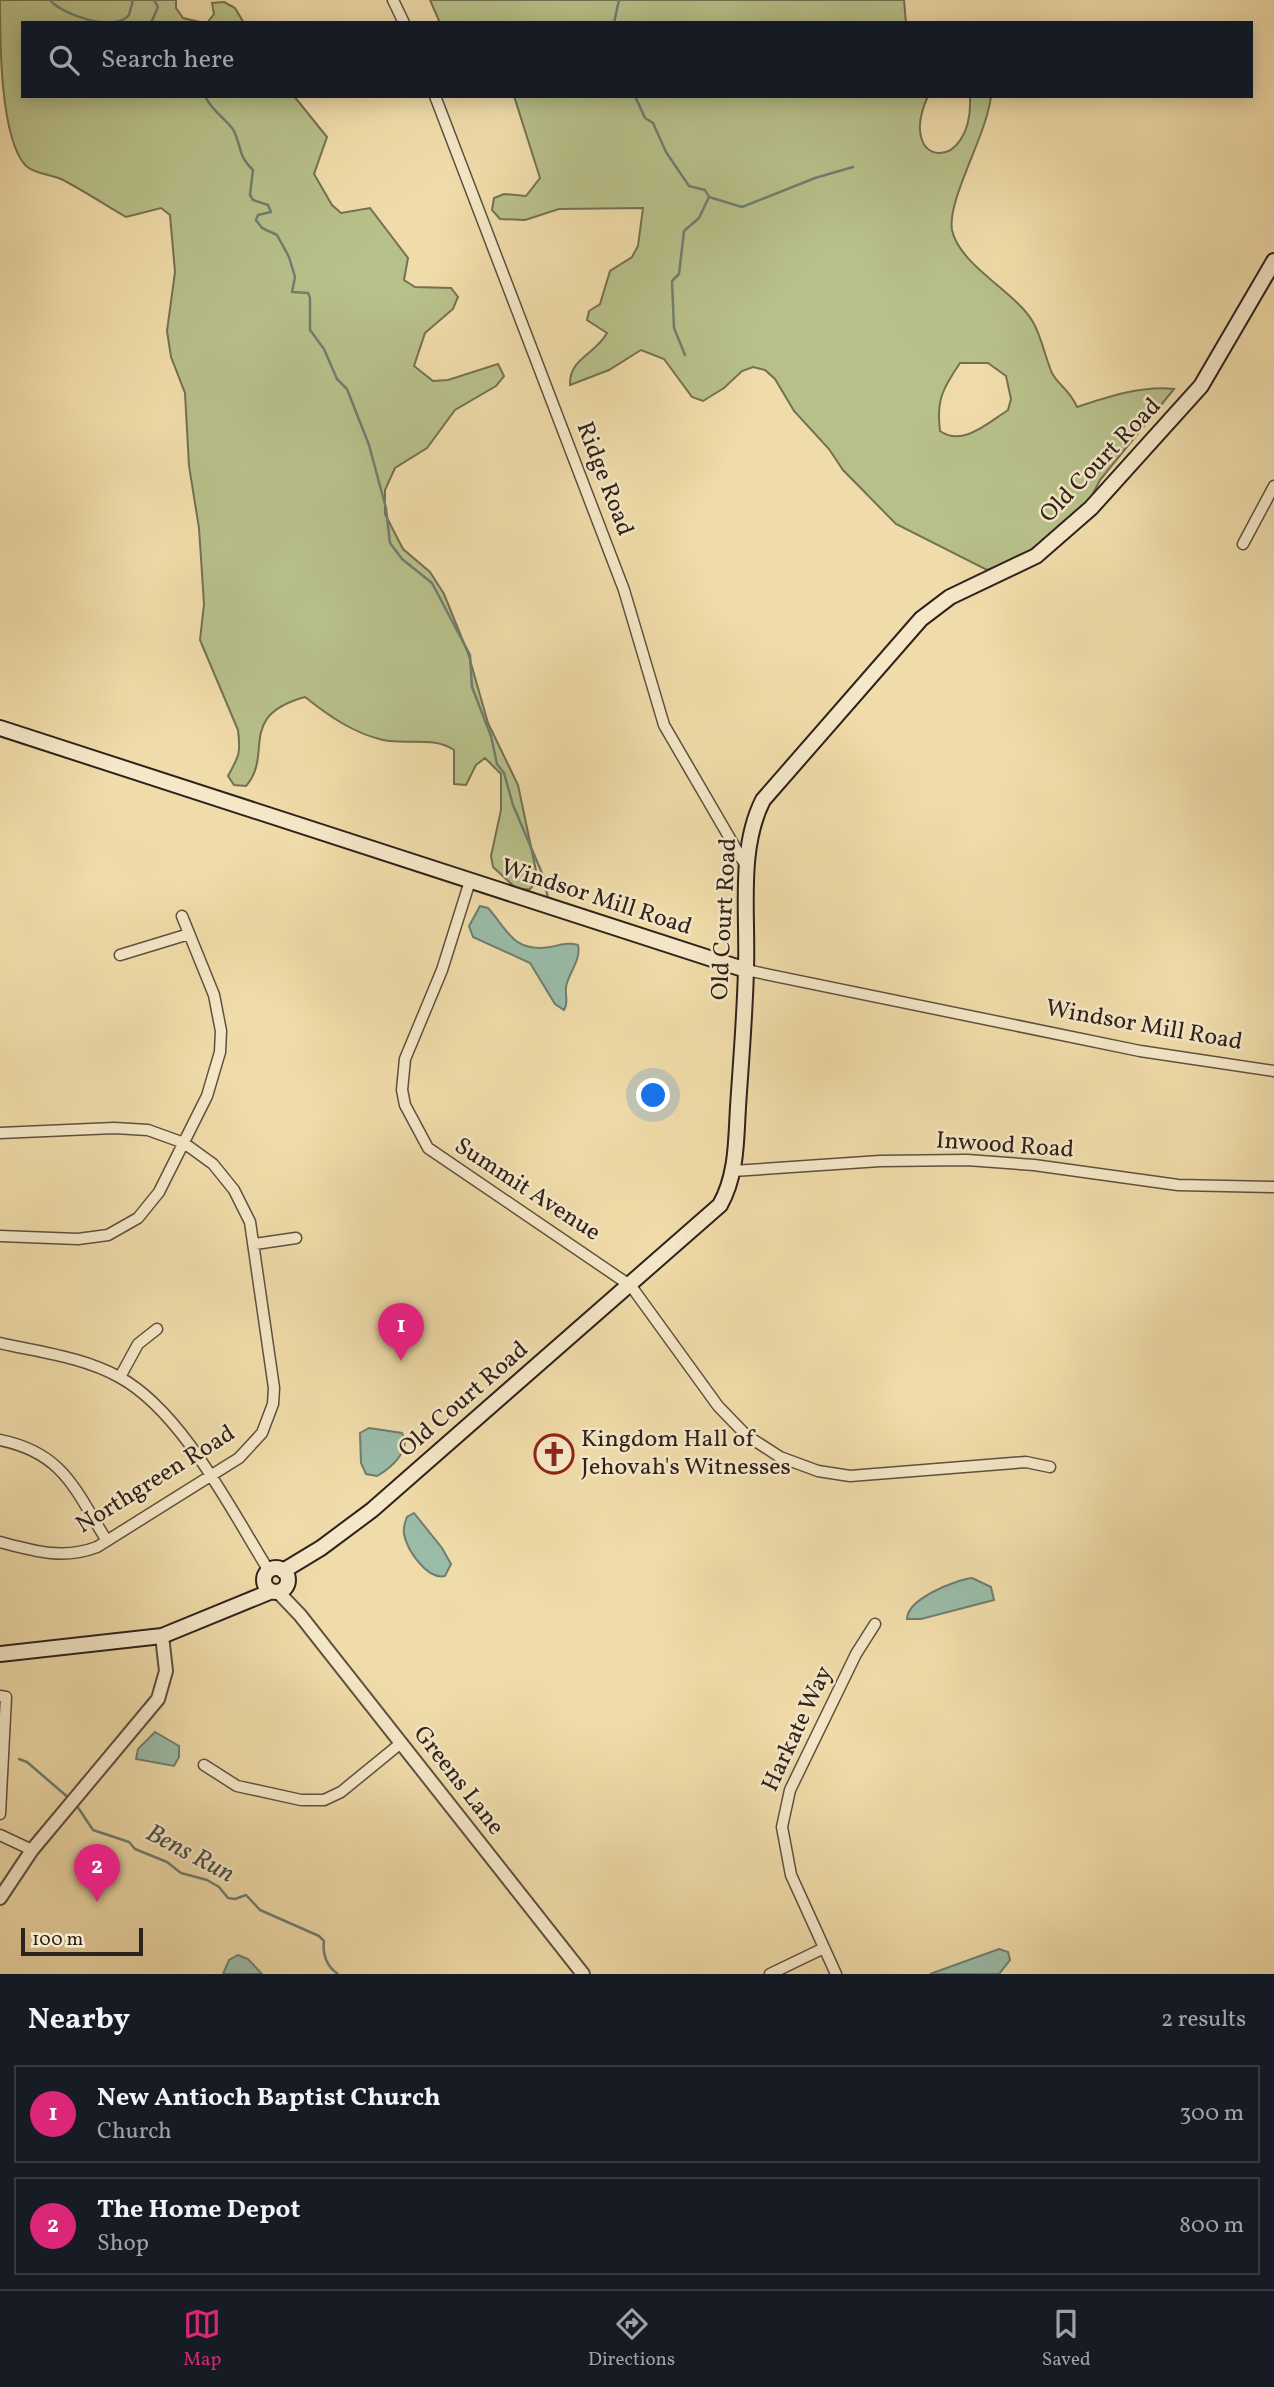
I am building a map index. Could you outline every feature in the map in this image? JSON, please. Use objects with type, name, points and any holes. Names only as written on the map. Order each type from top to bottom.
[{"type":"main road","name":"Old Court Road","points":[[0,1654],[162,1636],[236,1604],[277,1582],[372,1510],[711,1215],[726,1194],[733,1171],[746,970],[748,869],[757,811],[785,771],[905,635],[929,613],[950,597],[1036,556],[1091,508],[1201,386],[1274,261]]},
{"type":"main road","name":"Windsor Mill Road","points":[[0,728],[746,970]]},
{"type":"street","points":[[393,0],[403,21]]},
{"type":"street","name":"Ridge Road","points":[[436,98],[624,590],[664,725],[748,869]]},
{"type":"street","points":[[1243,544],[1274,486]]},
{"type":"street","name":"Summit Avenue","points":[[470,881],[442,970],[405,1059],[402,1090],[411,1120],[428,1148],[439,1159],[548,1227],[631,1286],[718,1406],[746,1435],[780,1457],[818,1471],[849,1476],[1027,1462],[1050,1466]]},
{"type":"street","points":[[0,1236],[79,1239],[108,1235],[150,1205],[217,1074],[221,1031],[214,995],[182,916]]},
{"type":"street","points":[[120,955],[190,934]]},
{"type":"street","name":"Windsor Mill Road","points":[[746,970],[1140,1051],[1274,1070]]},
{"type":"street","name":"Northgreen Road","points":[[0,1133],[132,1128],[156,1132],[184,1143],[213,1164],[245,1208],[255,1244],[274,1388],[273,1404],[262,1433],[252,1446],[107,1541],[87,1551],[64,1555],[38,1552],[0,1542]]},
{"type":"street","name":"Inwood Road","points":[[733,1171],[880,1161],[967,1160],[1034,1165],[1178,1185],[1274,1188]]},
{"type":"street","points":[[255,1244],[296,1238]]},
{"type":"street","points":[[120,1377],[138,1344],[157,1329]]},
{"type":"street","name":"Greens Lane","points":[[0,1343],[70,1359],[120,1377],[160,1408],[176,1425],[300,1615],[583,1974]]},
{"type":"street","points":[[0,1440],[29,1447],[50,1459],[67,1477],[107,1541]]},
{"type":"street","name":"Harkate Way","points":[[836,1974],[786,1859],[782,1827],[784,1808],[851,1664],[875,1624]]},
{"type":"street","points":[[0,1898],[32,1850],[158,1699],[166,1671],[162,1636]]},
{"type":"street","points":[[0,1696],[6,1697],[6,1718],[0,1814]]},
{"type":"street","points":[[204,1765],[237,1786],[314,1801],[341,1792],[401,1743]]},
{"type":"street","points":[[0,1835],[32,1850]]},
{"type":"street","points":[[770,1974],[824,1948]]},
{"type":"green space","points":[[0,0],[176,0],[176,8],[183,18],[196,21],[21,21],[21,98],[296,98],[327,137],[314,174],[332,205],[341,213],[370,208],[408,258],[404,280],[415,287],[451,288],[458,297],[453,309],[425,333],[414,366],[433,381],[448,380],[498,364],[504,376],[496,386],[455,410],[427,448],[395,468],[385,490],[385,514],[403,549],[430,572],[444,594],[468,653],[488,723],[518,785],[538,880],[530,889],[518,890],[493,867],[491,856],[501,810],[501,774],[485,758],[476,765],[466,785],[454,784],[454,750],[438,743],[392,741],[372,737],[342,723],[305,697],[284,705],[271,714],[263,725],[254,774],[246,786],[234,785],[228,776],[238,754],[238,730],[200,640],[204,604],[199,528],[189,466],[185,393],[171,357],[167,331],[175,272],[170,215],[161,208],[126,217],[61,179],[26,166],[17,153],[11,134],[1,63]]},
{"type":"green space","points":[[430,0],[904,0],[906,21],[439,21]]},
{"type":"green space","points":[[224,2],[235,8],[243,21],[209,21],[214,14],[212,3]]},
{"type":"green space","points":[[515,98],[927,98],[920,120],[921,138],[928,149],[938,153],[950,150],[960,140],[968,122],[970,98],[991,98],[983,129],[955,201],[952,230],[957,243],[976,267],[1025,311],[1036,328],[1052,373],[1077,407],[1138,390],[1174,389],[1100,480],[1082,515],[1022,558],[987,570],[896,524],[843,470],[829,449],[794,411],[775,379],[765,370],[753,367],[742,371],[724,388],[703,401],[692,397],[664,359],[641,350],[609,370],[570,385],[578,362],[607,333],[587,320],[589,311],[600,304],[610,271],[632,257],[638,246],[643,208],[559,209],[525,220],[500,219],[492,210],[494,198],[504,194],[526,196],[540,178]],"holes":[[[960,363],[988,363],[1006,376],[1011,399],[1008,410],[966,435],[948,435],[940,431],[939,411],[942,395]]]},
{"type":"shaded area","points":[[480,906],[488,908],[513,938],[528,947],[578,945],[577,960],[566,987],[564,1010],[555,1004],[530,963],[473,937],[469,926]]},
{"type":"shaded area","points":[[369,1428],[402,1433],[404,1439],[404,1446],[398,1458],[377,1476],[366,1474],[361,1463],[360,1433]]},
{"type":"shaded area","points":[[414,1513],[442,1548],[451,1564],[445,1576],[438,1576],[425,1569],[409,1548],[404,1527],[407,1517]]},
{"type":"shaded area","points":[[972,1578],[991,1587],[994,1600],[921,1619],[907,1619],[915,1604],[923,1598],[955,1582]]},
{"type":"shaded area","points":[[155,1732],[179,1746],[179,1757],[174,1766],[136,1759],[138,1749]]},
{"type":"shaded area","points":[[999,1949],[1008,1952],[1010,1960],[999,1974],[930,1974]]},
{"type":"shaded area","points":[[238,1955],[248,1959],[262,1974],[223,1974],[229,1960]]},
{"type":"waterway","points":[[50,0],[65,11],[95,21]]},
{"type":"waterway","points":[[117,21],[129,15],[133,0]]},
{"type":"waterway","points":[[152,21],[158,7],[154,0]]},
{"type":"waterway","points":[[614,21],[619,0]]},
{"type":"waterway","points":[[206,98],[234,131],[243,156],[253,170],[250,195],[253,200],[268,205],[271,212],[258,215],[256,220],[262,228],[277,235],[289,257],[295,277],[292,292],[308,293],[310,330],[324,349],[337,379],[347,389],[369,445],[386,508],[390,543],[402,559],[432,583],[470,655],[472,687],[491,736],[497,764],[504,773],[513,805],[544,878],[548,899]]},
{"type":"waterway","points":[[636,98],[645,118],[653,123],[666,152],[689,186],[705,190],[709,197],[742,207],[815,178],[853,167]]},
{"type":"waterway","points":[[685,355],[674,328],[672,281],[679,274],[684,231],[699,218],[709,197]]},
{"type":"waterway","name":"Bens Run","points":[[19,1759],[27,1762],[70,1799]]},
{"type":"waterway","name":"Bens Run","points":[[75,1803],[93,1830],[129,1842],[135,1849],[167,1862],[181,1873],[207,1880],[219,1887],[228,1898],[235,1899],[246,1895],[260,1910],[319,1936],[324,1941],[326,1960],[338,1974]]},
{"type":"place","name":"New Antioch Baptist Church","points":[[401,1361]]},
{"type":"place","name":"Kingdom Hall of Jehovah's Witnesses","points":[[554,1454]]},
{"type":"place","name":"The Home Depot","points":[[97,1902]]}]
